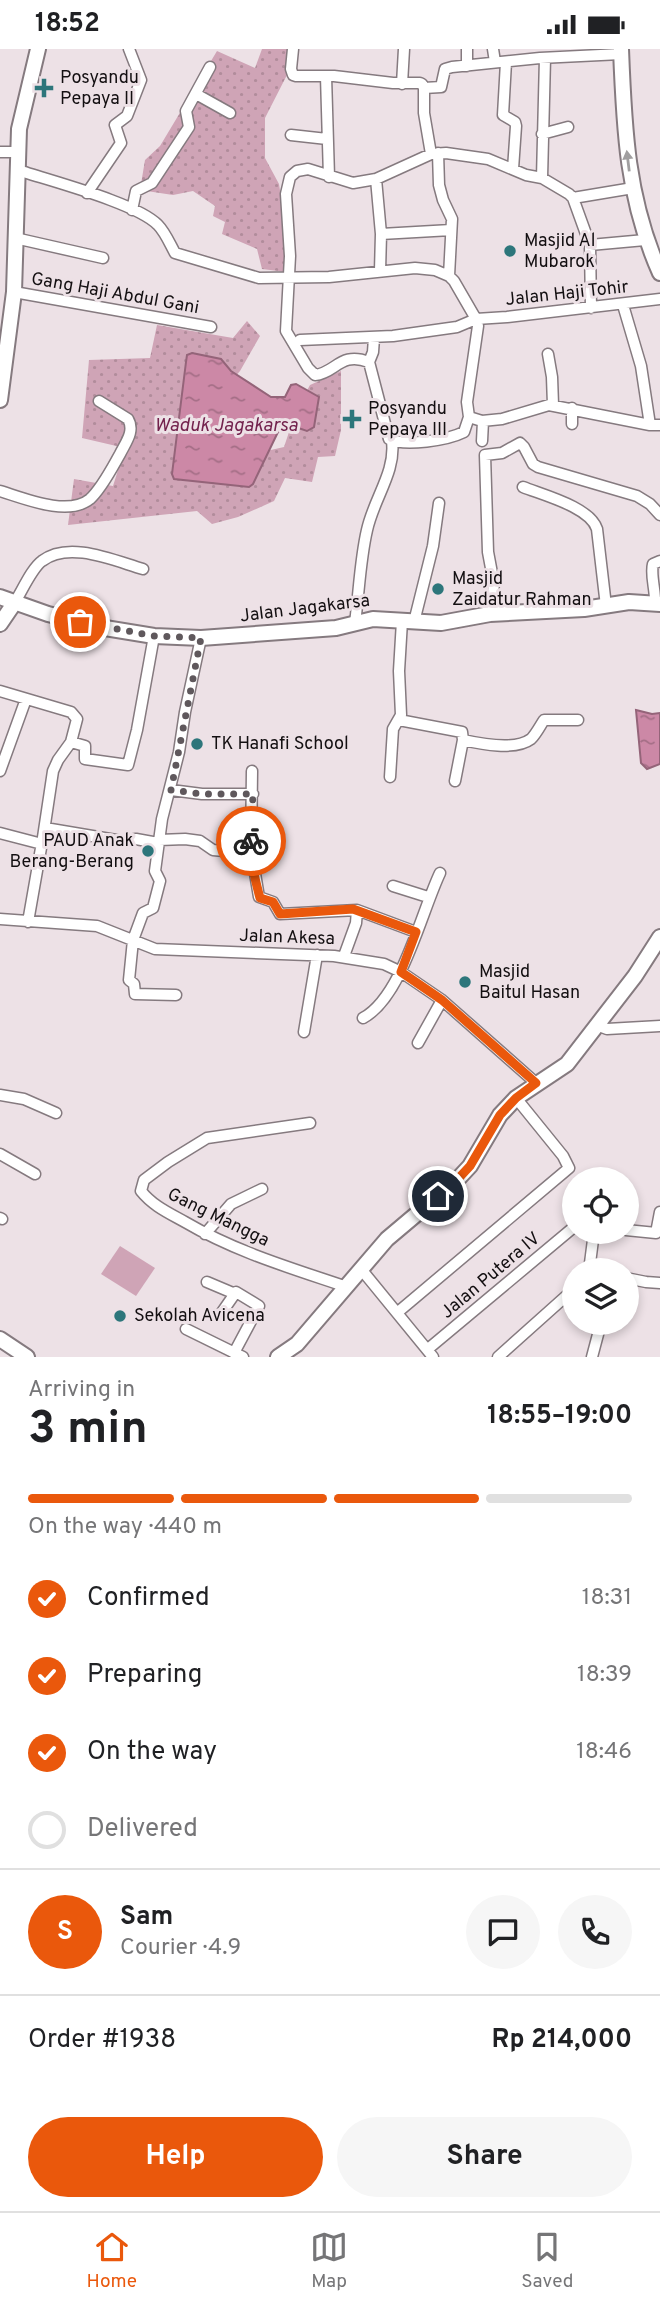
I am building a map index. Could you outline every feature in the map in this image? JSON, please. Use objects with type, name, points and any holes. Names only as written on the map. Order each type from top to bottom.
[{"type":"main road","points":[[0,400],[14,292],[20,120],[38,49]]},
{"type":"main road","points":[[621,51],[624,123],[633,188],[645,240],[660,273]]},
{"type":"main road","name":"Jalan Jagakarsa","points":[[0,597],[80,622],[154,636],[201,638],[263,635],[373,619],[441,623],[490,614],[584,609],[629,602],[658,604]]},
{"type":"main road","points":[[0,624],[15,602]]},
{"type":"main road","points":[[278,1357],[297,1343],[393,1234],[470,1166],[500,1115],[516,1098],[567,1064],[635,976],[660,937]]},
{"type":"main road","points":[[0,1339],[27,1357]]},
{"type":"street","points":[[87,193],[121,143],[115,125],[127,116],[141,80],[129,49]]},
{"type":"street","points":[[293,49],[290,69],[293,75],[422,84],[424,88],[424,113],[439,185],[443,201],[450,212],[452,230],[449,276],[478,326],[467,402],[469,417],[464,432],[404,444],[392,441]]},
{"type":"street","points":[[402,84],[404,49]]},
{"type":"street","points":[[467,49],[467,66]]},
{"type":"street","points":[[494,49],[500,62],[503,115],[516,126],[513,169]]},
{"type":"street","points":[[424,88],[441,87],[444,72],[448,68],[542,55],[621,51]]},
{"type":"street","points":[[542,55],[542,178]]},
{"type":"street","points":[[132,210],[136,191],[152,183],[189,127],[186,111],[210,67]]},
{"type":"street","points":[[326,76],[328,177]]},
{"type":"street","points":[[196,94],[230,113]]},
{"type":"street","points":[[542,134],[568,127]]},
{"type":"street","points":[[291,135],[327,139]]},
{"type":"street","points":[[0,152],[18,152]]},
{"type":"street","points":[[355,623],[366,534],[372,508],[391,470],[392,441],[385,432],[369,362],[362,359],[344,360],[322,374],[312,373],[286,331],[290,278],[286,194],[290,177],[298,171],[308,169],[353,183],[376,179],[434,154],[465,154],[542,178],[573,198],[590,245],[590,307]]},
{"type":"street","points":[[18,170],[147,216],[160,227],[175,253],[241,274],[259,278],[290,278],[425,268],[449,276]]},
{"type":"street","points":[[376,179],[381,235],[380,271]]},
{"type":"street","points":[[573,198],[633,188]]},
{"type":"street","points":[[381,235],[452,230]]},
{"type":"street","points":[[15,238],[103,258]]},
{"type":"street","points":[[590,245],[645,240]]},
{"type":"street","name":"Gang Haji Abdul Gani","points":[[14,292],[211,327]]},
{"type":"street","name":"Jalan Haji Tohir","points":[[300,340],[393,336],[457,327],[476,319],[660,299]]},
{"type":"street","points":[[469,417],[483,421],[502,419],[545,405],[553,405],[655,425],[622,305]]},
{"type":"street","points":[[369,362],[374,338]]},
{"type":"street","points":[[548,354],[553,405]]},
{"type":"street","points":[[0,491],[51,506],[79,505],[91,498],[109,473],[131,432],[128,419],[99,401]]},
{"type":"street","points":[[572,408],[572,424]]},
{"type":"street","points":[[482,441],[483,421]]},
{"type":"street","points":[[490,614],[494,584],[488,552],[485,455],[502,453],[520,443],[535,466],[637,496],[650,504],[660,515]]},
{"type":"street","points":[[523,487],[570,506],[593,521],[597,529],[606,606]]},
{"type":"street","points":[[390,778],[393,729],[401,715],[400,671],[408,622],[433,546],[439,503]]},
{"type":"street","points":[[15,602],[40,562],[57,555],[90,553],[143,569]]},
{"type":"street","points":[[658,604],[651,568],[660,561]]},
{"type":"street","points":[[71,742],[85,746],[85,759],[126,767],[129,764],[154,636]]},
{"type":"street","points":[[176,995],[135,993],[134,984],[129,980],[132,940],[143,913],[153,908],[160,881],[155,871],[162,819],[171,790],[201,638]]},
{"type":"street","points":[[0,691],[75,715],[77,719],[71,742],[53,772],[42,845],[0,833]]},
{"type":"street","points":[[0,771],[26,699]]},
{"type":"street","points":[[399,720],[462,732],[463,740],[455,781]]},
{"type":"street","points":[[463,740],[518,745],[532,738],[544,720],[578,720]]},
{"type":"street","points":[[252,771],[251,851],[259,897],[273,902],[280,914],[357,910],[416,932]]},
{"type":"street","points":[[171,790],[202,794],[253,794]]},
{"type":"street","points":[[45,828],[122,841],[185,839],[200,841],[213,850],[247,853],[251,851]]},
{"type":"street","points":[[28,922],[41,848]]},
{"type":"street","points":[[363,1018],[373,1013],[396,983],[428,897],[440,873]]},
{"type":"street","points":[[393,886],[428,897]]},
{"type":"street","points":[[344,957],[356,923],[357,910]]},
{"type":"street","name":"Jalan Akesa","points":[[0,919],[97,926],[156,949],[317,955],[384,964],[401,972],[442,1000],[536,1083]]},
{"type":"street","points":[[304,1032],[317,955]]},
{"type":"street","points":[[418,1043],[442,1000]]},
{"type":"street","points":[[599,1025],[607,1029],[660,1026]]},
{"type":"street","points":[[0,1095],[24,1099],[56,1113]]},
{"type":"street","points":[[398,1312],[569,1168],[563,1156],[516,1098]]},
{"type":"street","name":"Gang Mangga","points":[[310,1123],[207,1138],[168,1162],[144,1181],[141,1191],[151,1203],[205,1234],[257,1257],[346,1287]]},
{"type":"street","points":[[0,1154],[35,1174]]},
{"type":"street","points":[[205,1234],[231,1204],[262,1189]]},
{"type":"street","points":[[639,1231],[656,1233],[660,1212]]},
{"type":"street","name":"Jalan Putera IV","points":[[430,1353],[562,1238]]},
{"type":"street","points":[[361,1269],[430,1353]]},
{"type":"street","points":[[639,1281],[660,1283]]},
{"type":"street","points":[[186,1329],[239,1355],[259,1306],[239,1293],[207,1282]]},
{"type":"street","points":[[220,1315],[233,1293]]},
{"type":"street","points":[[498,1357],[562,1300]]},
{"type":"street","points":[[592,1357],[598,1335]]},
{"type":"shaded area","points":[[262,49],[287,49],[289,71],[265,118],[265,158],[279,184],[284,216],[286,272],[262,269],[257,249],[222,234],[225,222],[213,216],[215,206],[193,191],[173,195],[140,190],[145,160],[160,146],[217,51],[255,68]]},
{"type":"shaded area","points":[[247,321],[260,336],[240,371],[221,393],[262,452],[284,447],[296,411],[310,385],[341,371],[341,430],[335,456],[318,457],[312,482],[285,478],[274,501],[238,517],[212,524],[197,511],[68,525],[74,479],[113,486],[125,448],[82,438],[89,360],[150,358],[157,325],[233,338]]},
{"type":"shaded area","points":[[120,1246],[155,1268],[136,1296],[101,1274]]},
{"type":"water","name":"Waduk Jagakarsa","points":[[192,353],[221,359],[231,371],[271,397],[285,397],[291,385],[296,384],[319,397],[314,427],[307,431],[289,427],[278,432],[253,484],[249,487],[174,479],[172,474],[187,355]]},
{"type":"water","points":[[636,710],[660,713],[660,764],[647,769],[641,763]]},
{"type":"way so far","points":[[80,622],[154,636],[201,638],[171,790],[202,794],[253,794],[251,841]]},
{"type":"place","name":"Posyandu Pepaya II","points":[[44,88]]},
{"type":"place","name":"Masjid Al Mubarok","points":[[510,251]]},
{"type":"place","name":"Posyandu Pepaya III","points":[[352,419]]},
{"type":"place","name":"Masjid Zaidatur Rahman","points":[[438,589]]},
{"type":"place","name":"TK Hanafi School","points":[[197,744]]},
{"type":"place","name":"PAUD Anak Berang-Berang","points":[[148,851]]},
{"type":"place","name":"Masjid Baitul Hasan","points":[[465,982]]},
{"type":"place","name":"Sekolah Avicena","points":[[120,1316]]},
{"type":"route","points":[[251,841],[251,863],[256,872],[261,899],[273,902],[280,914],[353,909],[416,932],[401,972],[442,1000],[536,1083],[500,1115],[470,1166],[438,1196]]}]
